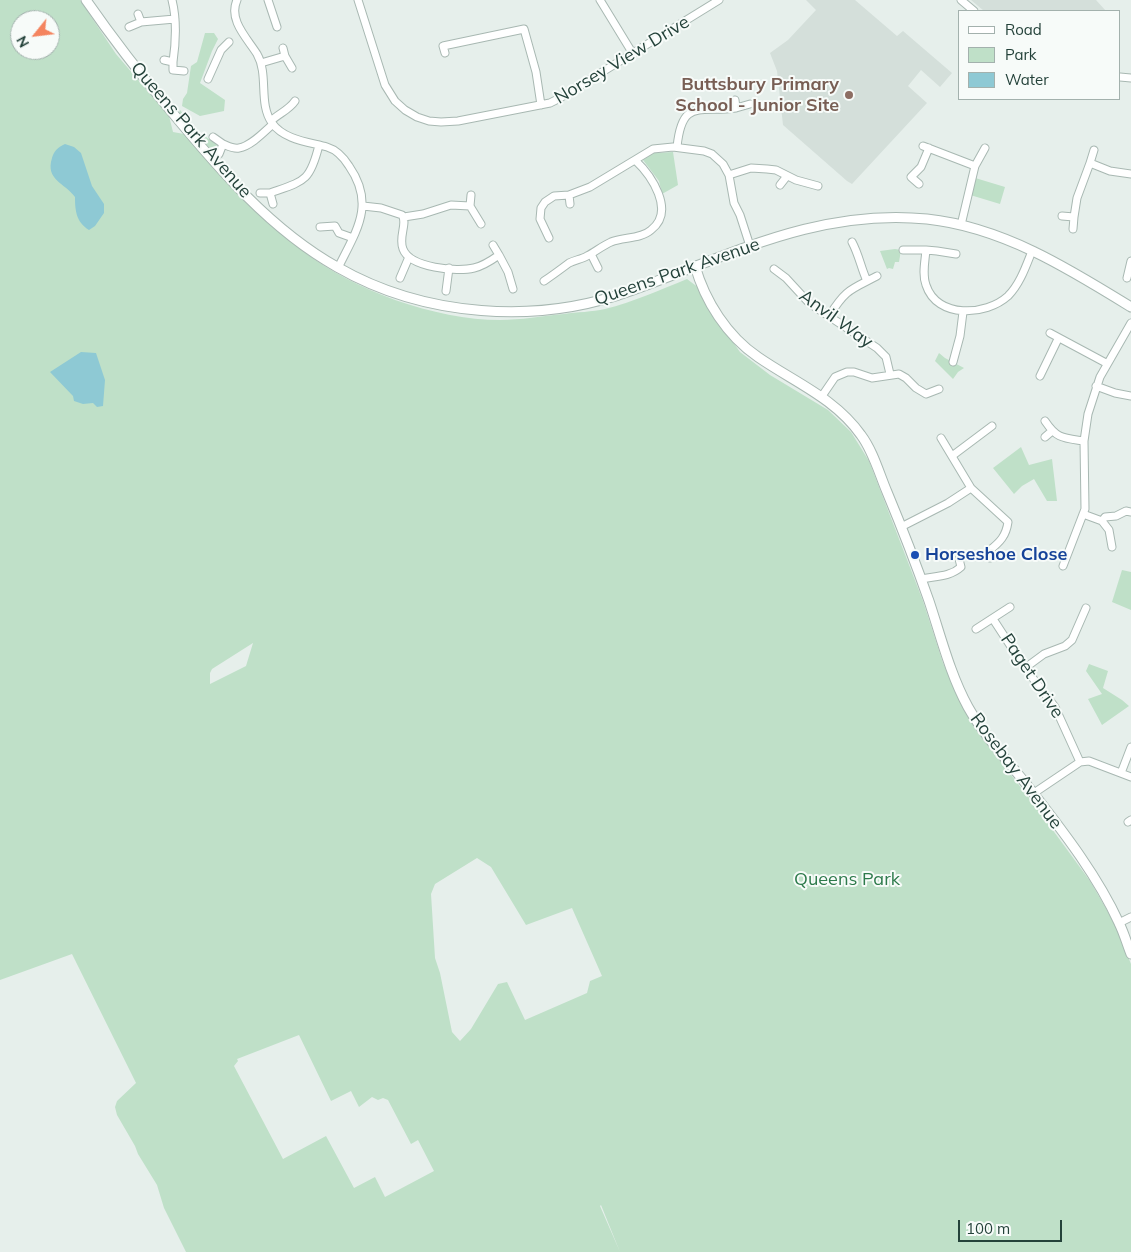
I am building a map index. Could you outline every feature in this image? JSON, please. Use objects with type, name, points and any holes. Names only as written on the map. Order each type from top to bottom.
[{"type":"street","name":"Queens Park Avenue","points":[[86,0],[138,73],[202,150],[270,217],[305,247],[338,268],[376,285],[421,300],[459,308],[511,312],[547,310],[584,304],[628,292],[750,246],[810,227],[861,219],[915,218],[961,225],[1006,239],[1070,271],[1131,307]]},
{"type":"street","points":[[172,0],[176,40],[173,70],[184,71]]},
{"type":"street","points":[[237,0],[234,12],[236,20],[261,64],[266,111],[272,123],[289,136],[330,148],[345,160],[360,184],[363,206],[353,238],[338,268]]},
{"type":"street","points":[[268,0],[277,27]]},
{"type":"street","name":"Norsey View Drive","points":[[358,0],[385,85],[395,101],[417,117],[441,122],[541,105],[560,98],[720,0]]},
{"type":"street","points":[[600,0],[633,54]]},
{"type":"street","points":[[961,0],[973,10]]},
{"type":"street","points":[[129,27],[140,18],[175,19]]},
{"type":"street","points":[[443,46],[524,29],[536,72],[541,105]]},
{"type":"street","points":[[208,79],[221,50],[229,42]]},
{"type":"street","points":[[261,64],[284,52],[292,68]]},
{"type":"street","points":[[164,60],[173,62]]},
{"type":"street","points":[[213,137],[232,148],[239,148],[252,141],[272,123],[279,113],[292,106],[295,101]]},
{"type":"street","points":[[677,147],[680,127],[689,113],[705,108],[723,110],[736,104],[750,104]]},
{"type":"street","points":[[219,154],[223,144]]},
{"type":"street","points":[[260,194],[270,193],[305,179],[313,167],[318,145]]},
{"type":"street","points":[[549,238],[540,220],[541,208],[545,202],[554,196],[569,195],[604,180],[653,149],[677,147],[712,154],[723,164],[728,174],[734,203],[750,246]]},
{"type":"street","points":[[919,184],[911,177],[921,167],[926,147],[975,166]]},
{"type":"street","points":[[961,225],[975,166],[985,148]]},
{"type":"street","points":[[1073,229],[1077,198],[1094,150]]},
{"type":"street","points":[[544,281],[571,262],[586,257],[611,242],[650,231],[658,223],[661,206],[654,183],[645,169],[635,160]]},
{"type":"street","points":[[1090,163],[1110,171],[1131,174]]},
{"type":"street","points":[[728,174],[752,168],[776,170],[787,176],[818,186]]},
{"type":"street","points":[[780,185],[787,176]]},
{"type":"street","points":[[270,193],[273,204]]},
{"type":"street","points":[[471,194],[470,206],[482,224]]},
{"type":"street","points":[[569,195],[570,204]]},
{"type":"street","points":[[363,206],[398,212],[404,217],[451,206],[470,206]]},
{"type":"street","points":[[1062,216],[1074,217]]},
{"type":"street","points":[[404,217],[401,240],[402,248],[408,257],[424,264],[449,268],[472,268],[499,256]]},
{"type":"street","points":[[320,227],[334,226],[339,232],[353,238]]},
{"type":"street","points":[[852,242],[859,254],[862,271],[868,281]]},
{"type":"street","points":[[493,245],[508,272],[513,289]]},
{"type":"street","points":[[903,250],[926,250],[956,254]]},
{"type":"street","points":[[926,250],[924,277],[930,295],[941,304],[963,312],[991,307],[1007,297],[1018,283],[1032,251]]},
{"type":"street","points":[[591,254],[598,268]]},
{"type":"street","points":[[400,278],[408,257]]},
{"type":"street","points":[[1127,278],[1131,261]]},
{"type":"street","name":"Rosebay Avenue","points":[[695,266],[714,309],[738,341],[756,356],[822,396],[849,419],[863,437],[901,526],[921,579],[945,653],[968,707],[985,733],[1034,794],[1086,866],[1120,923],[1131,954]]},
{"type":"street","points":[[446,291],[449,268]]},
{"type":"street","name":"Anvil Way","points":[[774,269],[786,278],[809,303],[882,353],[886,357],[890,374]]},
{"type":"street","points":[[829,316],[845,293],[854,286],[877,276]]},
{"type":"street","points":[[953,362],[960,336],[963,312]]},
{"type":"street","points":[[1063,566],[1085,509],[1084,441],[1088,414],[1096,386],[1106,363],[1131,323]]},
{"type":"street","points":[[1050,333],[1058,339],[1106,363]]},
{"type":"street","points":[[1040,376],[1058,339]]},
{"type":"street","points":[[822,396],[836,376],[847,372],[854,372],[872,378],[899,374],[926,394],[939,390]]},
{"type":"street","points":[[1096,386],[1114,393],[1131,396]]},
{"type":"street","points":[[1045,421],[1052,431],[1064,438],[1084,441]]},
{"type":"street","points":[[952,456],[992,426]]},
{"type":"street","points":[[1045,437],[1052,431]]},
{"type":"street","points":[[941,438],[971,488],[1008,522],[1002,540],[990,550],[990,558]]},
{"type":"street","points":[[901,526],[948,504],[971,488]]},
{"type":"street","points":[[1102,521],[1105,517],[1116,516],[1126,511],[1131,512]]},
{"type":"street","points":[[1083,514],[1102,521],[1109,530],[1112,547]]},
{"type":"street","points":[[921,579],[944,576],[959,569],[962,567],[959,558]]},
{"type":"street","name":"Paget Drive","points":[[976,629],[1010,608]]},
{"type":"street","points":[[1025,668],[1044,654],[1065,646],[1072,640],[1086,608]]},
{"type":"street","name":"Paget Drive","points":[[993,619],[1025,668],[1060,715],[1080,762]]},
{"type":"street","points":[[1121,773],[1131,747]]},
{"type":"street","points":[[1034,794],[1080,762],[1089,761],[1131,777]]},
{"type":"street","points":[[1120,923],[1131,917]]},
{"type":"shaded area","name":"Buttsbury Primary School - Junior Site","points":[[806,0],[855,0],[897,36],[903,31],[952,73],[940,87],[921,70],[908,86],[927,103],[852,184],[783,125],[777,71],[770,53],[788,40],[816,10]]},
{"type":"shaded area","points":[[971,0],[1096,0],[1105,10],[983,10]]},
{"type":"green space","name":"Queens Park","points":[[0,0],[80,0],[116,54],[169,116],[173,132],[184,134],[241,195],[287,238],[323,265],[346,278],[370,290],[422,308],[475,319],[500,320],[524,319],[605,309],[687,279],[699,288],[703,300],[740,352],[770,375],[828,410],[851,432],[869,461],[923,601],[943,663],[963,708],[976,730],[1033,803],[1090,881],[1115,924],[1131,964],[1131,1252],[620,1252],[186,1252],[164,1208],[157,1185],[117,1115],[115,1107],[117,1101],[136,1083],[72,954],[0,980]],"holes":[[[253,643],[246,666],[210,684],[212,669]],[[477,858],[491,867],[526,925],[572,908],[602,976],[590,981],[587,993],[525,1020],[507,982],[498,984],[471,1029],[460,1041],[452,1032],[440,973],[435,958],[431,894],[435,884]],[[299,1035],[331,1101],[351,1091],[359,1107],[372,1097],[378,1100],[383,1098],[388,1100],[411,1144],[418,1140],[434,1171],[385,1197],[375,1177],[354,1188],[326,1136],[283,1159],[234,1066],[238,1061],[237,1059]],[[601,1205],[620,1252],[600,1206]]]},
{"type":"green space","points":[[205,33],[214,33],[218,39],[200,83],[225,100],[224,111],[200,116],[182,106],[183,99],[187,93],[191,66],[197,62]]},
{"type":"green space","points":[[180,110],[198,131],[217,145],[216,153],[223,166],[178,116]]},
{"type":"green space","points":[[673,152],[678,185],[662,194],[659,181],[643,160],[654,153]]},
{"type":"green space","points":[[972,177],[1005,187],[1000,204],[967,194]]},
{"type":"green space","points":[[901,250],[899,262],[895,262],[893,269],[887,269],[880,251]]},
{"type":"green space","points":[[939,353],[964,368],[953,379],[935,361]]},
{"type":"green space","points":[[1021,447],[1029,465],[1052,459],[1057,501],[1047,501],[1034,479],[1022,486],[1014,494],[993,468]]},
{"type":"green space","points":[[1122,570],[1131,572],[1131,610],[1112,602]]},
{"type":"green space","points":[[1089,664],[1108,671],[1103,688],[1129,706],[1102,725],[1088,699],[1102,694],[1086,671]]},
{"type":"water","points":[[65,144],[74,147],[81,153],[92,186],[104,204],[104,213],[95,226],[89,230],[79,219],[76,211],[75,197],[57,181],[51,171],[54,153]]},
{"type":"water","points":[[81,352],[96,353],[105,380],[103,406],[97,407],[93,403],[83,404],[74,401],[73,396],[50,372]]},
{"type":"place","name":"Buttsbury Primary School - Junior Site","points":[[849,95]]},
{"type":"place","name":"Horseshoe Close","points":[[915,555]]}]
